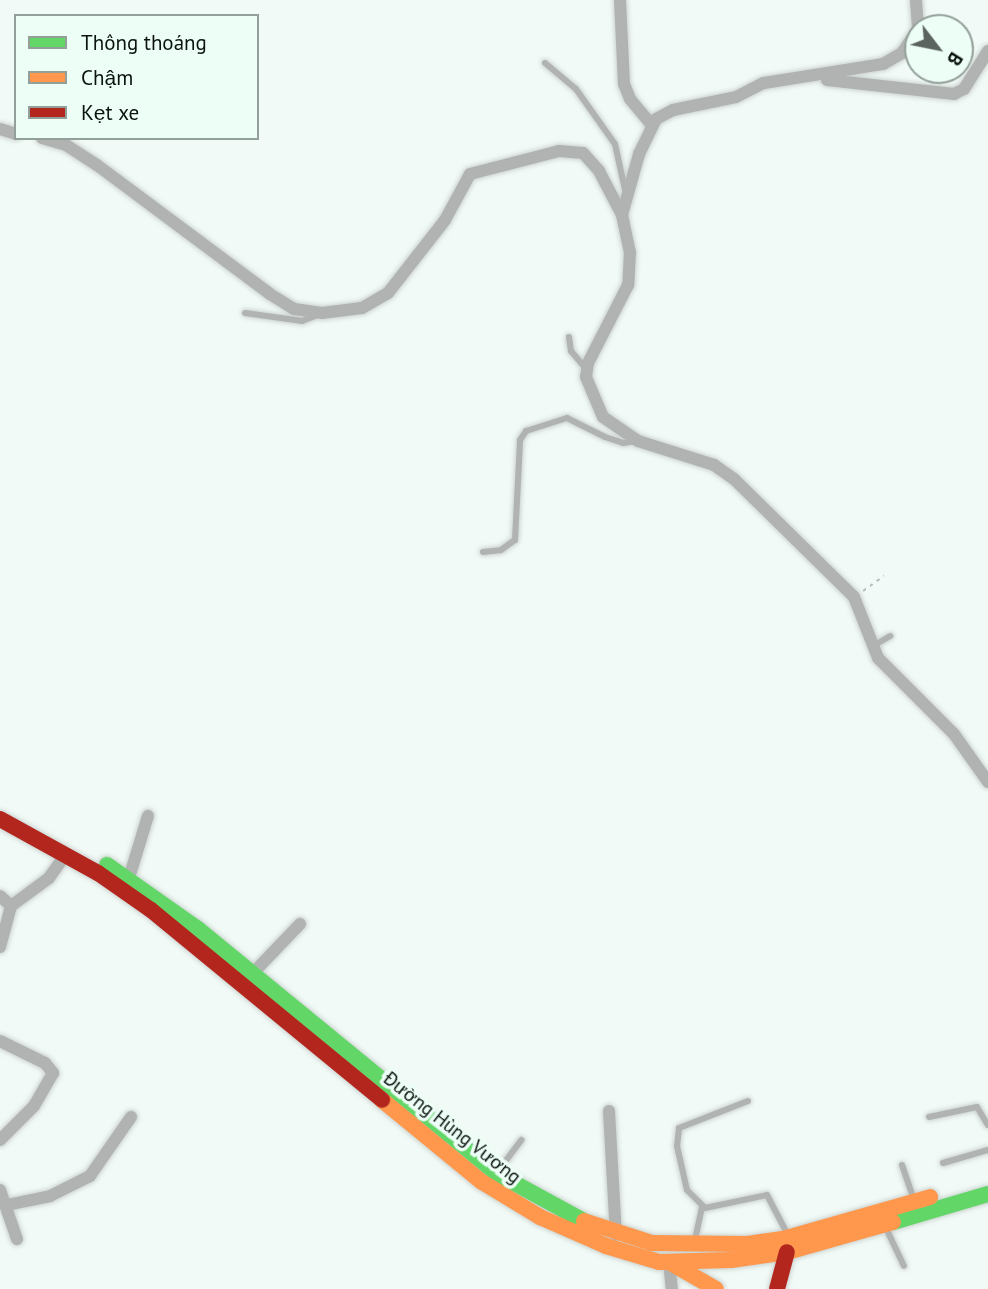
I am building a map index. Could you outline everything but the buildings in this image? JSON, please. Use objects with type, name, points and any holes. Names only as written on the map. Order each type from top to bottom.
[{"type":"main road","name":"Đường Hùng Vương","points":[[0,805],[69,849],[195,944],[482,1182],[584,1237],[647,1260],[669,1262],[786,1242],[988,1194]]},
{"type":"main road","name":"Đường Hùng Vương","points":[[0,818],[129,878],[253,973],[496,1173],[543,1202],[616,1235],[669,1245],[786,1242]]},
{"type":"main road","name":"Đường Hùng Vương","points":[[882,1218],[914,1202],[988,1180]]},
{"type":"main road","points":[[777,1289],[786,1242]]},
{"type":"main road","points":[[669,1245],[669,1262],[716,1289]]},
{"type":"street","points":[[620,0],[624,84],[630,99],[651,124]]},
{"type":"street","points":[[624,209],[651,124],[673,110],[736,97],[764,83],[813,79],[883,64],[904,50]]},
{"type":"street","points":[[813,79],[954,94],[964,89],[988,51]]},
{"type":"street","points":[[49,140],[66,145],[97,166],[270,294],[294,309],[322,313],[362,308],[388,293],[445,220],[462,184],[482,169],[559,151],[583,153],[599,171],[624,209],[630,252],[628,285],[587,370],[603,417],[638,441],[713,466],[734,479],[854,597],[878,659],[954,734],[988,782]]},
{"type":"street","points":[[129,878],[148,816]]},
{"type":"street","points":[[6,912],[49,878],[69,849]]},
{"type":"street","points":[[0,896],[6,912],[0,947]]},
{"type":"street","points":[[253,973],[300,924]]},
{"type":"street","points":[[0,1041],[45,1063],[53,1073],[34,1106],[0,1140]]},
{"type":"street","points":[[609,1111],[616,1235]]},
{"type":"street","points":[[7,1205],[50,1196],[90,1176],[131,1116]]},
{"type":"street","points":[[0,1191],[17,1239]]},
{"type":"street","points":[[669,1262],[672,1289]]},
{"type":"lane","points":[[545,63],[576,89],[621,155],[624,209]]},
{"type":"lane","points":[[245,313],[302,321],[322,313]]},
{"type":"lane","points":[[569,337],[571,351],[587,370]]},
{"type":"lane","points":[[483,552],[501,550],[516,540],[520,440],[526,431],[567,418],[623,443],[638,441]]},
{"type":"lane","points":[[873,646],[890,635]]},
{"type":"lane","points":[[702,1208],[687,1190],[677,1146],[679,1128],[748,1101]]},
{"type":"lane","points":[[929,1117],[977,1107],[988,1125]]},
{"type":"lane","points":[[496,1173],[522,1140]]},
{"type":"lane","points":[[943,1163],[988,1150]]},
{"type":"lane","points":[[902,1165],[914,1202]]},
{"type":"lane","points":[[702,1208],[767,1195],[786,1242]]},
{"type":"lane","points":[[695,1246],[702,1208]]},
{"type":"lane","points":[[882,1218],[904,1266]]},
{"type":"traffic: fast","points":[[107,865],[198,929],[496,1173],[584,1221]]},
{"type":"traffic: fast","points":[[893,1222],[988,1194]]},
{"type":"traffic: slow","points":[[382,1100],[482,1182],[540,1217],[606,1246],[659,1262],[731,1260],[787,1252],[893,1222]]},
{"type":"traffic: slow","points":[[584,1221],[652,1243],[747,1244],[783,1239],[930,1197]]},
{"type":"traffic: slow","points":[[669,1262],[716,1289]]},
{"type":"traffic: jam","points":[[0,819],[98,873],[151,910],[382,1100]]},
{"type":"traffic: jam","points":[[777,1289],[787,1252]]}]
